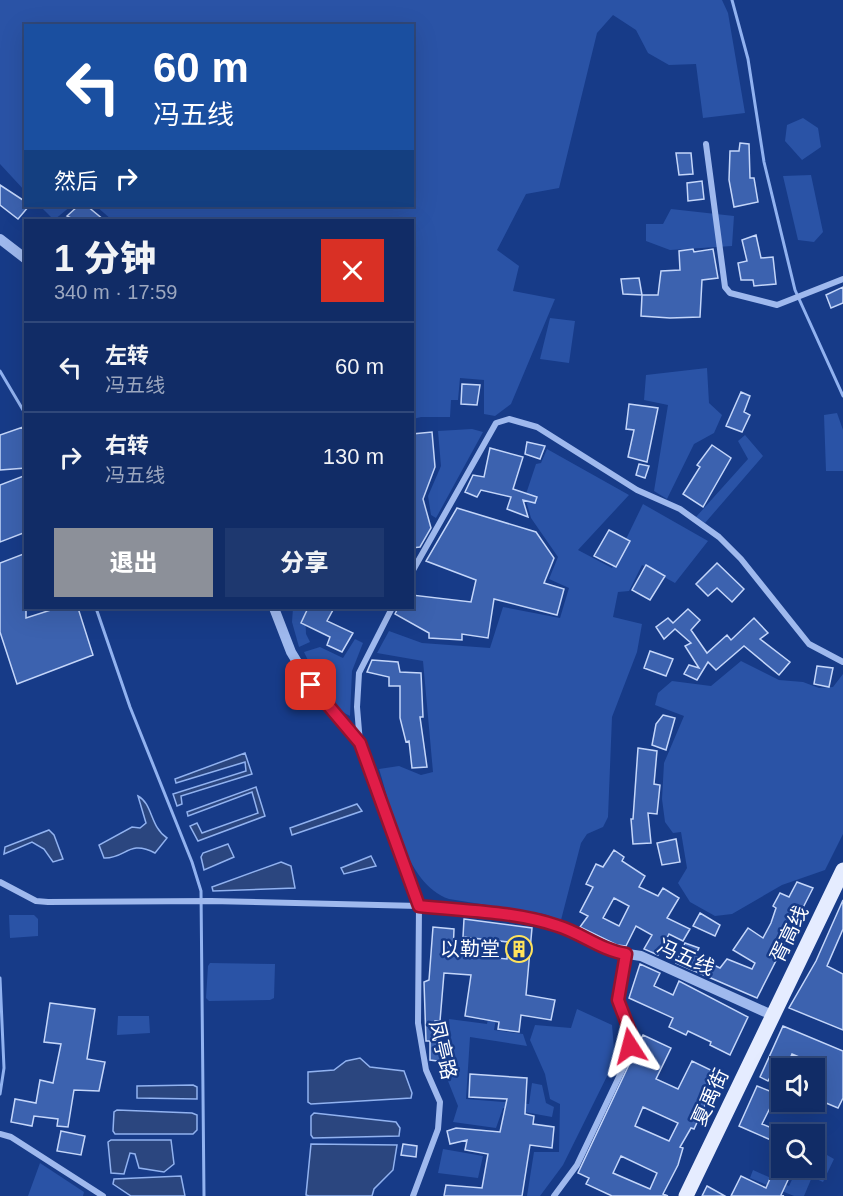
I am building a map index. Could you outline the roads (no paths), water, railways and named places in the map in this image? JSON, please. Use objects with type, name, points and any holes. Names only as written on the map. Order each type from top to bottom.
[{"type":"main road","name":"胥高线","points":[[772,1015],[843,870]]},
{"type":"main road","name":"夏禹街","points":[[686,1196],[772,1015]]},
{"type":"street","points":[[706,144],[725,287],[739,297],[777,305],[843,279]]},
{"type":"street","points":[[0,239],[24,257]]},
{"type":"street","points":[[414,568],[496,423],[509,419],[537,427],[637,490],[680,509],[719,537],[762,582],[809,644],[843,662]]},
{"type":"street","points":[[274,609],[291,652],[311,685],[360,743]]},
{"type":"street","points":[[0,882],[36,901],[419,906],[360,743],[357,707],[358,673],[391,609]]},
{"type":"street","name":"冯五线","points":[[419,906],[524,917],[560,926],[615,952],[641,956],[772,1015]]},
{"type":"street","name":"凤亭路","points":[[413,1196],[438,1129],[440,1102],[426,1070],[418,1023],[419,906]]},
{"type":"street","points":[[554,1196],[577,1165],[628,1058],[631,1034],[618,1000],[626,954]]},
{"type":"street","points":[[0,1134],[11,1137],[103,1196]]},
{"type":"waterway","points":[[732,0],[748,59],[764,162],[795,290],[843,396]]},
{"type":"waterway","points":[[0,371],[24,412]]},
{"type":"waterway","points":[[96,609],[130,707],[192,862],[201,891],[204,1196]]},
{"type":"waterway","points":[[0,978],[4,1068],[0,1094]]},
{"type":"place","name":"以勒堂","points":[[519,949]]}]
